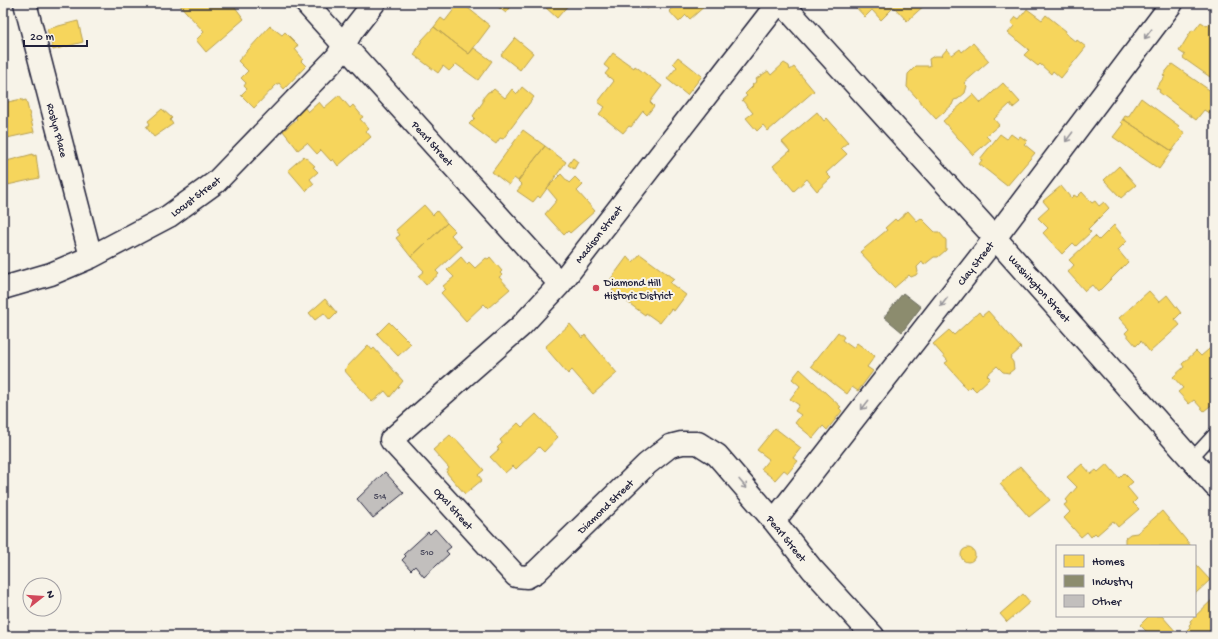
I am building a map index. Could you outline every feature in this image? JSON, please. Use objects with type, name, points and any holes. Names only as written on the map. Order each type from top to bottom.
[{"type":"street","name":"Roslyn Place","points":[[25,3],[91,257]]},
{"type":"street","name":"Pearl Street","points":[[306,3],[560,284]]},
{"type":"street","name":"Locust Street","points":[[3,288],[50,274],[91,257],[169,216],[216,182],[337,57],[352,31],[374,3]]},
{"type":"street","name":"Madison Street","points":[[392,440],[521,326],[560,284],[778,3]]},
{"type":"street","name":"Washington Street","points":[[782,3],[995,238],[1192,458],[1215,486]]},
{"type":"street","name":"Clay Street","points":[[774,521],[995,238],[1172,3]]},
{"type":"street","name":"Opal Street","points":[[392,440],[516,576]]},
{"type":"street","name":"Diamond Street","points":[[516,576],[527,577],[536,572],[647,464],[670,446],[682,443],[698,443]]},
{"type":"street","name":"Pearl Street","points":[[698,443],[717,455],[774,521],[812,569],[873,636]]},
{"type":"lane","points":[[1192,458],[1215,433]]},
{"type":"building: Homes","points":[[178,3],[232,3],[244,19],[206,52],[196,40],[204,32]]},
{"type":"building: Homes","points":[[459,3],[462,3],[490,26],[469,54],[434,27],[441,18],[445,21]]},
{"type":"building: Homes","points":[[493,3],[514,3],[506,13]]},
{"type":"building: Homes","points":[[546,3],[570,3],[557,18],[544,6]]},
{"type":"building: Homes","points":[[642,3],[656,3],[647,9]]},
{"type":"building: Homes","points":[[675,3],[704,3],[706,5],[690,19],[686,15],[679,22],[669,11],[676,4]]},
{"type":"building: Homes","points":[[852,3],[927,3],[907,21],[894,7],[881,20],[872,10],[865,17]]},
{"type":"building: Homes","points":[[1027,9],[1042,20],[1046,15],[1066,31],[1065,33],[1076,42],[1077,40],[1086,47],[1061,78],[1053,71],[1051,74],[1040,64],[1038,66],[1024,55],[1029,50],[1008,33],[1014,26],[1011,23],[1016,17],[1019,19]]},
{"type":"building: Homes","points":[[78,21],[83,42],[53,50],[47,29]]},
{"type":"building: Homes","points":[[1201,22],[1207,26],[1210,23],[1215,27],[1215,79],[1183,58],[1185,55],[1179,51],[1192,30],[1194,31]]},
{"type":"building: Homes","points":[[270,26],[282,35],[285,32],[298,45],[295,49],[303,59],[301,61],[306,66],[284,89],[279,83],[276,85],[254,108],[241,95],[247,89],[244,86],[246,83],[241,78],[248,71],[238,61]]},
{"type":"building: Homes","points":[[434,27],[469,54],[474,48],[492,61],[478,80],[456,64],[449,71],[443,66],[438,73],[414,55],[422,40]]},
{"type":"building: Homes","points":[[515,38],[533,53],[520,70],[501,55]]},
{"type":"building: Homes","points":[[973,43],[989,61],[964,83],[967,86],[965,93],[958,99],[954,100],[952,105],[936,119],[907,87],[908,74],[916,66],[930,66],[929,59],[934,56],[941,56],[947,49],[952,55],[960,49],[962,52]]},
{"type":"building: Homes","points":[[613,53],[634,68],[635,66],[662,86],[650,102],[654,106],[647,115],[643,111],[631,127],[629,126],[623,133],[599,114],[605,107],[598,102],[614,81],[605,74],[609,69],[604,65]]},
{"type":"building: Homes","points":[[678,57],[702,76],[687,95],[667,79],[677,67],[673,63]]},
{"type":"building: Homes","points":[[784,63],[789,66],[790,70],[794,67],[814,91],[768,131],[763,125],[757,131],[746,118],[753,113],[742,100],[747,96],[745,94],[753,86],[752,85],[757,81],[756,79],[768,71],[771,75]]},
{"type":"building: Homes","points":[[1172,64],[1215,94],[1215,104],[1209,113],[1204,110],[1196,120],[1159,92],[1160,90],[1156,88],[1165,76],[1163,75]]},
{"type":"building: Homes","points":[[1003,83],[1020,102],[1013,108],[1010,104],[994,119],[999,125],[986,136],[990,140],[973,155],[943,121],[973,94],[981,103]]},
{"type":"building: Homes","points":[[522,87],[534,97],[503,139],[500,138],[496,144],[469,124],[475,118],[473,116],[488,92],[494,89],[505,98],[512,89],[517,94]]},
{"type":"building: Homes","points":[[339,95],[350,108],[353,105],[363,117],[360,119],[369,129],[366,131],[371,137],[338,166],[333,159],[331,161],[321,150],[317,154],[307,143],[298,150],[283,131],[297,119],[294,116],[304,107],[308,112],[319,102],[324,108]]},
{"type":"building: Homes","points":[[1141,98],[1179,126],[1178,128],[1185,133],[1172,151],[1123,119],[1125,116],[1128,117]]},
{"type":"building: Homes","points":[[22,99],[22,101],[26,100],[34,132],[7,138],[6,134],[3,135],[3,103]]},
{"type":"building: Homes","points":[[162,109],[172,118],[170,120],[173,124],[154,137],[146,127],[150,124],[148,121]]},
{"type":"building: Homes","points":[[817,112],[824,121],[827,118],[848,142],[841,148],[847,154],[826,173],[831,178],[817,191],[807,179],[794,191],[773,166],[790,151],[782,142]]},
{"type":"building: Homes","points":[[1123,119],[1172,151],[1159,169],[1113,137],[1123,124],[1121,122]]},
{"type":"building: Homes","points":[[523,130],[545,146],[518,181],[514,178],[509,185],[492,172]]},
{"type":"building: Homes","points":[[1000,134],[1007,139],[1011,134],[1018,139],[1020,136],[1027,141],[1024,144],[1035,153],[1007,186],[979,164],[982,160],[980,159]]},
{"type":"building: Homes","points":[[545,146],[566,162],[540,198],[538,196],[533,202],[517,191],[522,185],[518,181]]},
{"type":"building: Homes","points":[[33,154],[33,156],[36,155],[39,178],[3,186],[3,162]]},
{"type":"building: Homes","points":[[304,156],[315,166],[313,167],[318,172],[310,179],[314,184],[306,191],[288,170]]},
{"type":"building: Homes","points":[[573,158],[578,162],[574,169],[568,165]]},
{"type":"building: Homes","points":[[1119,166],[1136,185],[1121,198],[1104,180]]},
{"type":"building: Homes","points":[[561,174],[569,183],[575,177],[583,185],[577,191],[595,211],[570,233],[568,231],[564,235],[545,214],[557,200],[547,188]]},
{"type":"building: Homes","points":[[1061,186],[1071,198],[1074,195],[1077,197],[1082,192],[1092,203],[1095,201],[1099,206],[1104,202],[1109,208],[1088,229],[1091,232],[1076,246],[1073,243],[1062,254],[1043,233],[1048,228],[1038,218],[1049,208],[1043,201]]},
{"type":"building: Homes","points":[[424,205],[433,215],[437,211],[447,223],[411,257],[396,238],[400,235],[396,230]]},
{"type":"building: Homes","points":[[908,211],[917,221],[921,218],[935,232],[939,232],[946,240],[946,250],[938,257],[934,257],[924,265],[922,262],[917,267],[918,272],[916,275],[911,277],[909,275],[894,288],[860,252],[887,230],[885,228],[895,219],[897,221]]},
{"type":"building: Homes","points":[[447,223],[455,231],[451,235],[462,247],[436,271],[439,274],[426,285],[418,276],[424,271],[411,257]]},
{"type":"building: Homes","points":[[1114,225],[1127,241],[1118,250],[1128,262],[1098,292],[1092,285],[1085,291],[1068,272],[1074,265],[1069,260],[1095,236],[1099,240]]},
{"type":"building: Homes","points":[[640,254],[674,279],[670,283],[686,295],[674,311],[671,309],[660,323],[646,313],[645,315],[612,291],[616,284],[610,280],[627,257],[633,262]]},
{"type":"building: Homes","points":[[461,257],[467,264],[469,262],[475,268],[486,258],[488,259],[490,257],[502,271],[500,273],[502,275],[499,277],[510,289],[488,308],[484,304],[466,321],[441,293],[445,289],[443,286],[454,277],[447,270]]},
{"type":"building: Homes","points":[[1149,291],[1159,302],[1167,295],[1181,313],[1175,319],[1180,325],[1150,352],[1141,341],[1136,346],[1125,333],[1129,329],[1119,318]]},
{"type":"building: Homes","points":[[325,299],[337,313],[330,320],[324,313],[315,320],[309,313]]},
{"type":"building: Homes","points":[[988,311],[1021,348],[1010,358],[1013,362],[1014,369],[1009,373],[1003,372],[997,366],[987,375],[990,378],[976,391],[971,386],[967,390],[962,384],[963,383],[945,363],[948,361],[933,344],[949,330],[954,335],[979,312],[982,316]]},
{"type":"building: Homes","points":[[389,322],[411,344],[398,356],[377,334]]},
{"type":"building: Homes","points":[[570,324],[582,338],[585,335],[617,373],[593,394],[572,370],[568,374],[545,347]]},
{"type":"building: Homes","points":[[838,332],[844,337],[842,340],[853,348],[857,343],[875,356],[867,367],[873,371],[858,391],[852,387],[847,394],[811,366]]},
{"type":"building: Homes","points":[[1215,344],[1215,392],[1213,393],[1215,402],[1204,411],[1194,400],[1189,404],[1178,392],[1183,388],[1173,377],[1184,367],[1182,364],[1196,351],[1201,356]]},
{"type":"building: Homes","points":[[368,345],[372,350],[374,348],[403,381],[390,397],[385,391],[372,402],[344,370]]},
{"type":"building: Homes","points":[[800,369],[841,407],[839,408],[842,411],[827,430],[823,426],[813,438],[795,423],[801,415],[795,411],[799,405],[790,399],[800,386],[792,379]]},
{"type":"building: Homes","points":[[536,414],[558,437],[544,452],[539,447],[516,469],[513,466],[505,473],[490,457],[499,449],[497,448],[502,443],[500,440],[518,423],[522,427]]},
{"type":"building: Homes","points":[[775,428],[801,448],[793,458],[798,461],[788,473],[784,470],[775,480],[761,469],[769,459],[757,450]]},
{"type":"building: Homes","points":[[450,435],[454,439],[455,438],[484,470],[478,475],[482,480],[465,494],[446,472],[449,468],[433,450]]},
{"type":"building: Homes","points":[[1082,464],[1091,474],[1096,470],[1098,472],[1107,464],[1119,478],[1124,473],[1133,482],[1127,487],[1137,499],[1133,503],[1139,509],[1118,527],[1113,521],[1097,535],[1095,533],[1091,537],[1087,532],[1081,537],[1064,518],[1070,512],[1064,505],[1068,502],[1066,500],[1077,487],[1067,477]]},
{"type":"building: Homes","points":[[1020,466],[1050,500],[1029,517],[1000,484]]},
{"type":"building: Homes","points":[[1162,511],[1190,545],[1124,545],[1125,538],[1130,534],[1137,533]]},
{"type":"building: Homes","points":[[968,548],[973,550],[975,555],[973,560],[968,562],[963,560],[961,555],[963,550]]},
{"type":"building: Homes","points":[[1196,565],[1210,580],[1196,593]]},
{"type":"building: Homes","points":[[1023,594],[1030,602],[1007,622],[1000,614]]},
{"type":"building: Homes","points":[[1215,597],[1215,636],[1181,636],[1190,627],[1190,621],[1196,617],[1196,615]]},
{"type":"building: Homes","points":[[1148,617],[1163,617],[1177,633],[1174,636],[1151,636],[1140,625]]},
{"type":"building: Industry","points":[[903,293],[921,307],[902,332],[884,317]]},
{"type":"building: Other","points":[[385,472],[404,493],[373,518],[357,499]]},
{"type":"building: Other","points":[[435,529],[451,547],[446,551],[449,554],[424,577],[415,566],[411,570],[402,560],[406,556],[404,554],[428,532],[430,534]]},
{"type":"place","name":"Diamond Hill Historic District","points":[[596,288]]}]
